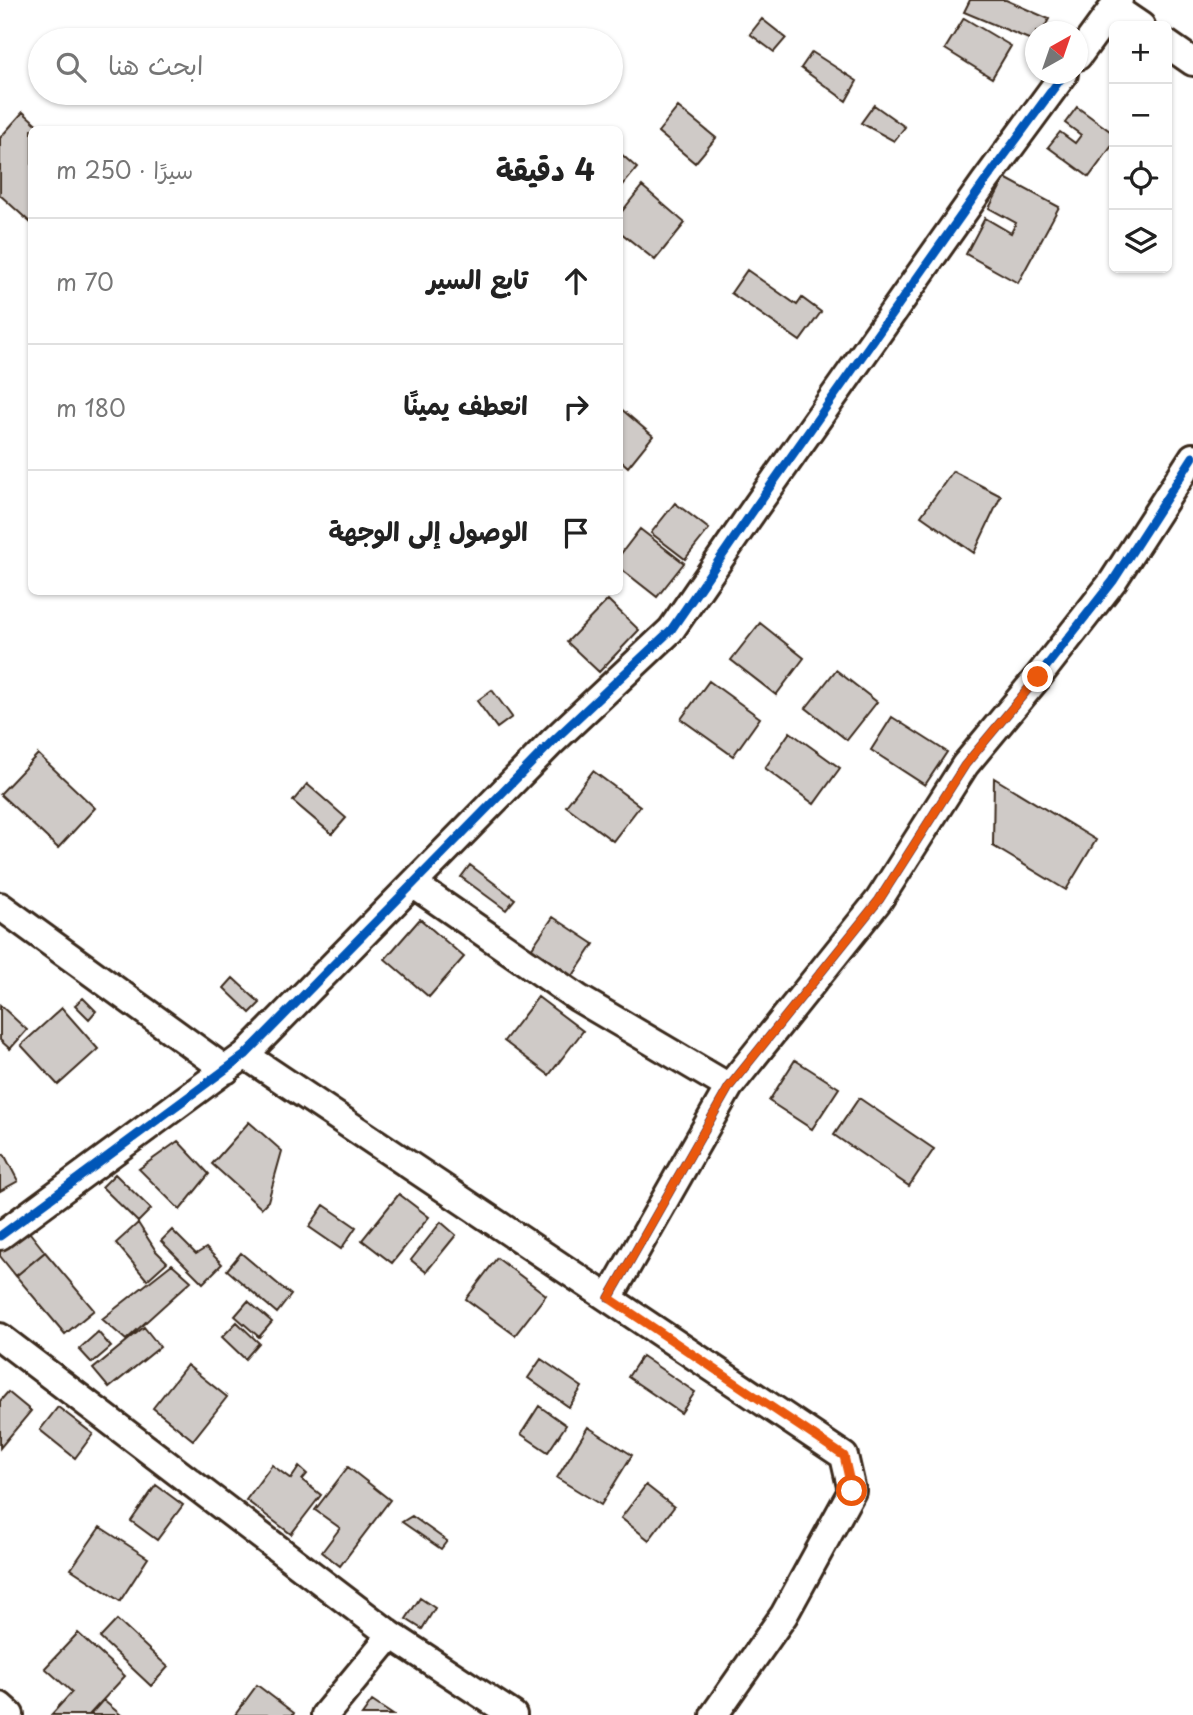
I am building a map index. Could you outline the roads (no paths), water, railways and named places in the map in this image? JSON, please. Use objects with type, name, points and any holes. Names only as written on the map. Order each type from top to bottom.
[{"type":"street","points":[[1088,41],[1116,4],[1135,21]]},
{"type":"street","points":[[1172,47],[1193,62]]},
{"type":"street","points":[[0,1236],[235,1063],[552,742],[671,630],[968,205],[1057,84]]},
{"type":"street","points":[[609,1298],[729,1087],[879,900],[965,765],[1113,581],[1193,457]]},
{"type":"street","points":[[413,884],[578,998],[729,1087]]},
{"type":"street","points":[[0,906],[235,1063],[609,1298],[844,1456],[852,1491],[784,1615],[714,1715]]},
{"type":"street","points":[[0,1337],[391,1634],[513,1715]]},
{"type":"street","points":[[325,1715],[391,1634]]},
{"type":"street","points":[[0,1706],[10,1715]]}]
